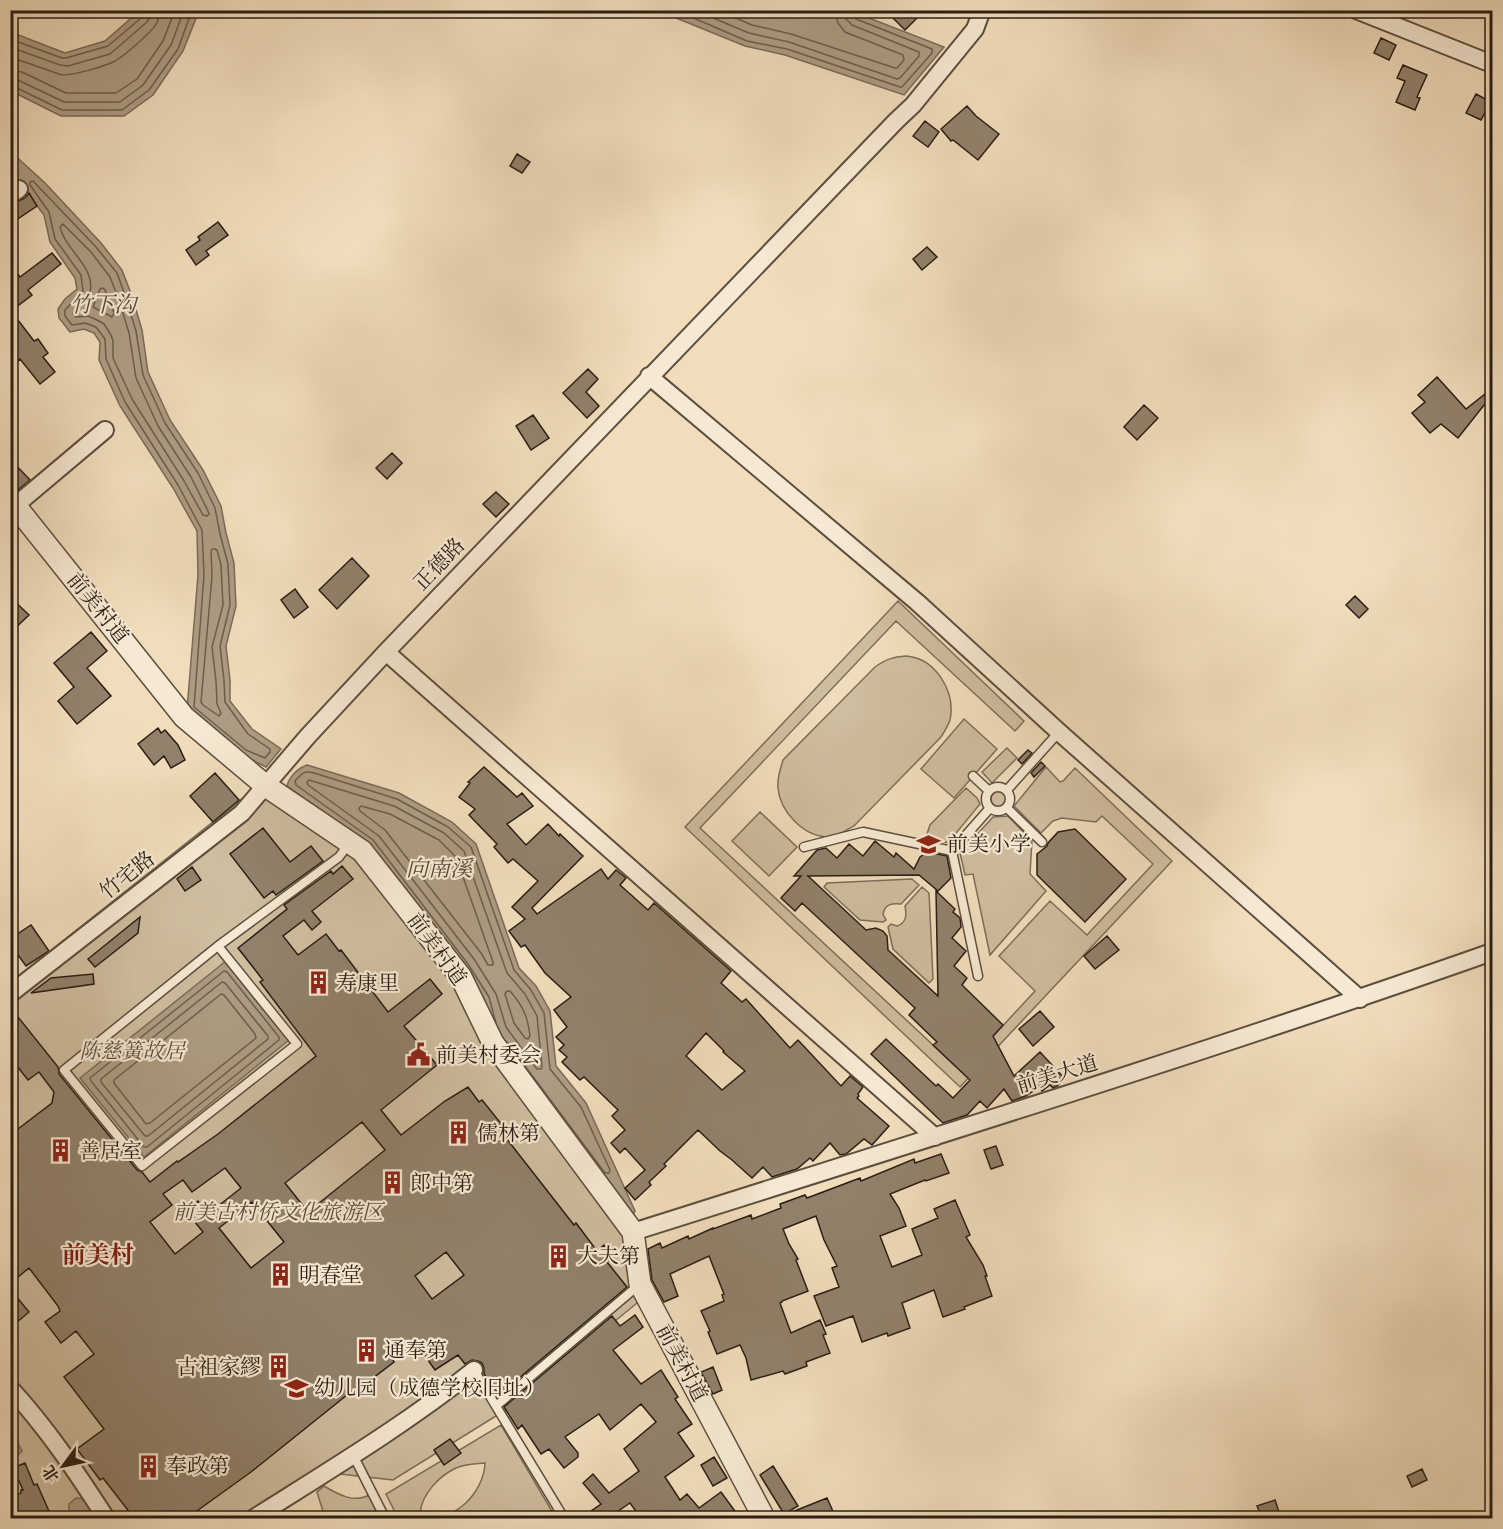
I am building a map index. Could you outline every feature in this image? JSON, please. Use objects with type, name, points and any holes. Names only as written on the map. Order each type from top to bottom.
[{"type":"street","name":"正德路","points":[[266,786],[308,736],[386,652],[649,376],[913,105],[975,29],[982,10]]},
{"type":"street","points":[[1356,10],[1492,64]]},
{"type":"street","points":[[649,376],[917,602],[1059,732],[1360,999]]},
{"type":"street","points":[[13,502],[105,430]]},
{"type":"street","name":"前美村道","points":[[13,502],[184,717],[266,786],[362,851],[461,977],[493,1043],[633,1232],[640,1284],[764,1518]]},
{"type":"street","points":[[386,652],[935,1137]]},
{"type":"street","name":"竹宅路","points":[[10,994],[242,813],[266,786]]},
{"type":"street","name":"前美大道","points":[[633,1232],[1110,1081],[1360,999],[1492,952]]},
{"type":"street","points":[[254,1518],[353,1455],[454,1387],[474,1370]]},
{"type":"street","points":[[10,1388],[72,1466],[106,1518]]},
{"type":"lane","points":[[1007,790],[1059,732]]},
{"type":"lane","points":[[973,776],[989,791]]},
{"type":"lane","points":[[998,786],[1007,790],[1011,799],[1007,808],[998,811],[990,808],[986,801],[989,791],[998,786]]},
{"type":"lane","points":[[952,851],[990,808]]},
{"type":"lane","points":[[1007,808],[1042,842]]},
{"type":"lane","points":[[804,847],[863,832],[952,851]]},
{"type":"lane","points":[[218,946],[297,1044],[141,1166],[64,1070],[218,946],[339,857],[350,842]]},
{"type":"lane","points":[[952,851],[978,976]]},
{"type":"lane","points":[[496,1406],[640,1284]]},
{"type":"lane","points":[[474,1370],[564,1518]]},
{"type":"lane","points":[[353,1455],[386,1518]]},
{"type":"green space","points":[[898,601],[1024,721],[1015,731],[896,621],[700,828],[961,1071],[1035,991],[999,956],[1050,901],[1087,935],[1153,864],[1102,816],[1096,822],[1062,818],[1053,821],[1041,833],[1014,806],[1046,767],[1060,782],[1075,768],[1172,861],[960,1087],[685,827]]},
{"type":"green space","points":[[906,656],[916,658],[934,669],[946,688],[950,698],[950,720],[941,737],[855,825],[829,837],[811,833],[802,828],[788,814],[780,797],[778,781],[783,760],[875,667],[890,659]]},
{"type":"green space","points":[[964,719],[997,749],[954,798],[921,769]]},
{"type":"green space","points":[[1007,748],[1017,758],[992,783],[982,772]]},
{"type":"green space","points":[[966,788],[980,804],[948,843],[926,837],[930,825]]},
{"type":"green space","name":"前美古村侨文化旅游区","points":[[252,791],[296,813],[363,860],[453,979],[627,1234],[637,1303],[512,1406],[393,1480],[331,1473],[261,1518],[11,1518],[11,982]]},
{"type":"green space","points":[[996,791],[1002,791],[1007,799],[1005,805],[996,807],[991,802],[991,796]]},
{"type":"green space","points":[[760,812],[797,847],[769,876],[732,841]]},
{"type":"green space","points":[[1008,816],[1032,841],[1030,874],[1046,891],[990,955],[973,874],[965,875],[960,853],[993,817]]},
{"type":"green space","points":[[912,879],[919,885],[901,904],[887,906],[883,914],[886,920],[883,922],[860,920],[824,887],[827,883]]},
{"type":"green space","points":[[922,887],[929,893],[933,979],[929,983],[893,949],[888,927],[891,924],[897,926],[904,921],[905,906]]},
{"type":"green space","points":[[501,1425],[556,1518],[398,1518],[386,1494]],"holes":[[[485,1463],[479,1485],[464,1505],[444,1515],[432,1516],[420,1513],[428,1493],[450,1471],[463,1466]]]},
{"type":"green space","points":[[324,1486],[341,1495],[353,1498],[371,1494],[384,1518],[325,1518],[317,1492]]},
{"type":"water","points":[[137,11],[199,11],[183,51],[153,95],[124,116],[61,116],[11,91],[11,32],[65,53],[105,41]]},
{"type":"water","points":[[659,11],[851,11],[944,47],[904,95],[785,55],[745,46]]},
{"type":"water","name":"竹下沟","points":[[10,151],[45,183],[101,243],[122,270],[142,330],[148,372],[170,420],[203,470],[221,506],[234,563],[236,606],[226,646],[230,701],[252,729],[281,749],[266,767],[243,755],[187,710],[198,575],[197,531],[173,488],[120,406],[99,360],[100,342],[94,333],[84,329],[70,332],[59,318],[58,309],[65,299],[77,289],[75,278],[50,242],[44,215],[18,180],[11,180]]},
{"type":"water","name":"向南溪","points":[[307,765],[399,793],[452,822],[476,844],[519,968],[536,986],[550,1011],[556,1066],[586,1103],[635,1211],[633,1215],[569,1135],[368,844],[287,786],[294,773]]},
{"type":"water","points":[[226,961],[289,1040],[144,1157],[80,1078]]},
{"type":"water","points":[[10,1428],[22,1451],[11,1463],[10,1463]]},
{"type":"water","points":[[76,1498],[86,1499],[95,1518],[72,1518],[69,1504]]},
{"type":"building","points":[[885,10],[909,10],[917,18],[905,30]]},
{"type":"building","points":[[1381,38],[1396,45],[1389,60],[1374,53]]},
{"type":"building","points":[[1403,65],[1427,75],[1417,97],[1420,98],[1415,110],[1396,102],[1405,81],[1397,78]]},
{"type":"building","points":[[1476,94],[1491,102],[1481,120],[1466,113]]},
{"type":"building","points":[[967,106],[999,134],[978,160],[953,140],[951,141],[941,129]]},
{"type":"building","points":[[925,121],[939,132],[928,147],[913,136]]},
{"type":"building","points":[[517,154],[530,162],[522,173],[510,166]]},
{"type":"building","points":[[29,193],[37,206],[10,224],[10,205],[25,198]]},
{"type":"building","points":[[218,222],[228,235],[206,251],[209,255],[196,265],[186,250],[200,240],[198,237]]},
{"type":"building","points":[[927,247],[937,257],[922,270],[913,259]]},
{"type":"building","points":[[52,253],[61,264],[28,290],[32,295],[11,311],[34,341],[38,339],[48,353],[43,357],[55,372],[40,384],[20,359],[10,367],[10,263],[20,277]]},
{"type":"building","points":[[588,369],[598,379],[586,392],[599,406],[587,418],[563,393]]},
{"type":"building","points":[[1437,377],[1466,409],[1490,390],[1492,392],[1458,438],[1441,424],[1430,433],[1412,413],[1425,402],[1418,395]]},
{"type":"building","points":[[1144,405],[1158,418],[1137,440],[1124,427]]},
{"type":"building","points":[[533,415],[549,438],[531,450],[516,426]]},
{"type":"building","points":[[392,453],[402,463],[387,479],[376,468]]},
{"type":"building","points":[[10,459],[30,480],[19,489],[10,480]]},
{"type":"building","points":[[496,492],[509,504],[496,517],[483,504]]},
{"type":"building","points":[[352,558],[369,576],[337,609],[319,590]]},
{"type":"building","points":[[295,589],[308,607],[294,618],[281,600]]},
{"type":"building","points":[[1355,596],[1368,609],[1359,618],[1346,605]]},
{"type":"building","points":[[10,597],[29,615],[10,633]]},
{"type":"building","points":[[91,632],[107,651],[87,668],[111,696],[77,724],[58,701],[74,687],[54,663]]},
{"type":"building","points":[[158,728],[161,733],[165,730],[178,745],[185,760],[171,768],[164,756],[154,765],[138,744]]},
{"type":"building","points":[[1028,750],[1032,753],[1022,764],[1018,760]]},
{"type":"building","points":[[1041,762],[1045,766],[1034,777],[1031,773]]},
{"type":"building","points":[[484,767],[517,797],[522,793],[533,806],[507,824],[526,845],[548,824],[583,856],[532,908],[537,914],[601,869],[608,879],[616,870],[626,878],[620,885],[648,910],[654,903],[731,971],[721,983],[742,1002],[746,999],[790,1048],[798,1040],[841,1086],[850,1076],[863,1087],[857,1098],[889,1126],[872,1145],[864,1139],[846,1154],[840,1155],[830,1143],[813,1161],[810,1158],[797,1169],[772,1177],[763,1167],[752,1178],[698,1130],[664,1164],[666,1166],[649,1182],[651,1185],[635,1200],[625,1188],[645,1170],[625,1148],[620,1153],[611,1143],[625,1130],[612,1116],[618,1110],[584,1077],[580,1080],[562,1062],[567,1057],[559,1050],[564,1045],[556,1037],[567,1027],[554,1010],[571,997],[545,973],[525,945],[521,947],[509,931],[525,919],[512,907],[538,881],[513,859],[508,863],[494,847],[497,844],[469,815],[475,809],[459,797],[470,783],[468,782]],"holes":[[[706,1033],[745,1071],[722,1090],[686,1056]]]},
{"type":"building","points":[[215,773],[239,800],[213,822],[190,796]]},
{"type":"building","points":[[263,828],[290,862],[311,846],[323,861],[276,895],[273,891],[264,898],[230,854]]},
{"type":"building","points":[[1075,829],[1126,879],[1085,922],[1037,875],[1037,854],[1058,832]]},
{"type":"building","points":[[875,841],[894,857],[896,853],[914,869],[920,857],[927,852],[947,856],[951,878],[938,891],[919,875],[808,876],[866,930],[876,928],[883,931],[887,936],[888,950],[938,996],[936,891],[955,909],[953,912],[960,918],[961,927],[952,938],[966,951],[954,966],[967,978],[962,985],[1003,1025],[993,1036],[1014,1076],[1040,1052],[1065,1079],[1057,1086],[1053,1088],[1050,1085],[1042,1091],[1039,1087],[1026,1096],[1012,1101],[1004,1089],[987,1108],[980,1101],[967,1115],[943,1123],[871,1054],[886,1039],[936,1086],[938,1084],[953,1098],[970,1080],[933,1045],[937,1042],[909,1015],[915,1008],[802,903],[795,911],[781,898],[801,876],[794,876],[817,850],[826,848],[837,858],[849,844],[863,856]]},
{"type":"building","points":[[342,866],[353,879],[312,911],[321,922],[312,930],[304,920],[283,936],[298,955],[326,934],[388,1012],[430,979],[442,994],[404,1026],[437,1065],[381,1110],[401,1135],[445,1101],[468,1087],[479,1102],[482,1100],[503,1126],[499,1129],[574,1225],[576,1223],[597,1251],[604,1245],[613,1257],[607,1262],[627,1287],[499,1395],[484,1374],[482,1363],[472,1360],[465,1364],[458,1355],[435,1370],[416,1343],[251,1472],[187,1518],[134,1518],[103,1478],[100,1480],[77,1449],[104,1429],[64,1377],[94,1354],[76,1331],[61,1343],[45,1322],[60,1311],[58,1306],[29,1268],[18,1277],[10,1267],[10,1135],[52,1103],[54,1092],[39,1072],[28,1080],[17,1066],[10,1070],[10,1007],[58,1067],[59,1074],[137,1170],[142,1172],[150,1182],[218,1134],[316,1056],[260,982],[263,980],[238,948],[287,909],[284,905],[331,871],[333,874]],"holes":[[[362,1122],[385,1150],[308,1212],[285,1183]],[[225,1168],[241,1188],[208,1214],[198,1201],[186,1211],[203,1232],[175,1254],[150,1222],[172,1205],[163,1194],[183,1180],[192,1192]],[[252,1202],[284,1242],[251,1268],[219,1228]],[[446,1252],[464,1275],[432,1299],[415,1276]]]},
{"type":"building","points":[[192,867],[201,880],[185,891],[177,879]]},
{"type":"building","points":[[140,917],[138,933],[95,967],[88,959]]},
{"type":"building","points":[[31,925],[49,951],[26,966],[10,944],[10,939]]},
{"type":"building","points":[[1107,936],[1119,950],[1095,969],[1084,956]]},
{"type":"building","points":[[93,974],[94,984],[31,993],[51,978]]},
{"type":"building","points":[[1040,1011],[1054,1027],[1033,1046],[1019,1029]]},
{"type":"building","points":[[996,1146],[1003,1165],[991,1169],[984,1150]]},
{"type":"building","points":[[941,1154],[949,1173],[890,1194],[906,1226],[880,1236],[892,1267],[922,1255],[912,1229],[938,1218],[934,1209],[955,1200],[970,1235],[966,1237],[983,1265],[992,1296],[964,1307],[965,1309],[943,1317],[934,1290],[902,1303],[910,1328],[888,1336],[887,1333],[862,1342],[853,1316],[826,1326],[814,1296],[839,1287],[832,1268],[837,1266],[824,1240],[816,1216],[783,1229],[798,1259],[796,1260],[808,1291],[780,1303],[791,1333],[820,1320],[830,1353],[806,1362],[807,1366],[785,1374],[783,1371],[751,1380],[746,1358],[740,1345],[717,1354],[708,1332],[710,1331],[701,1311],[724,1301],[722,1295],[724,1294],[709,1256],[670,1274],[678,1296],[664,1302],[652,1280],[648,1249],[660,1243],[662,1248],[688,1236],[689,1239],[751,1215],[752,1219],[781,1208],[780,1204],[805,1195],[807,1198],[860,1178],[861,1181],[914,1159],[915,1163]]},
{"type":"building","points":[[10,1289],[29,1312],[10,1328]]},
{"type":"building","points":[[635,1315],[643,1327],[613,1350],[641,1384],[661,1370],[678,1397],[675,1399],[692,1424],[678,1433],[694,1456],[665,1477],[680,1500],[687,1494],[699,1508],[721,1492],[740,1518],[641,1518],[630,1503],[608,1518],[581,1518],[601,1504],[583,1483],[593,1474],[609,1493],[639,1471],[624,1449],[656,1422],[641,1404],[610,1430],[599,1414],[565,1437],[578,1453],[578,1457],[564,1468],[549,1449],[541,1454],[522,1425],[518,1429],[504,1407],[612,1316],[620,1326]]},
{"type":"building","points":[[713,1367],[722,1390],[713,1394],[701,1372]]},
{"type":"building","points":[[450,1439],[461,1453],[444,1465],[434,1450]]},
{"type":"building","points":[[714,1457],[727,1478],[713,1486],[701,1465]]},
{"type":"building","points":[[25,1463],[52,1518],[10,1518],[10,1497],[23,1490],[13,1468]]},
{"type":"building","points":[[773,1466],[798,1506],[784,1514],[760,1475]]},
{"type":"building","points":[[1422,1469],[1427,1480],[1412,1487],[1407,1476]]},
{"type":"building","points":[[827,1498],[836,1518],[777,1518]]},
{"type":"building","points":[[1275,1500],[1281,1518],[1262,1518],[1257,1506]]},
{"type":"place","name":"前美小学","points":[[929,844]]},
{"type":"place","name":"寿康里","points":[[318,983]]},
{"type":"place","name":"前美村委会","points":[[418,1055]]},
{"type":"place","name":"儒林第","points":[[459,1133]]},
{"type":"place","name":"善居室","points":[[61,1151]]},
{"type":"place","name":"郎中第","points":[[392,1183]]},
{"type":"place","name":"大夫第","points":[[559,1256]]},
{"type":"place","name":"明春堂","points":[[281,1275]]},
{"type":"place","name":"通奉第","points":[[366,1350]]},
{"type":"place","name":"古祖家繆","points":[[279,1367]]},
{"type":"place","name":"幼儿园（成德学校旧址）","points":[[296,1388]]},
{"type":"place","name":"奉政第","points":[[148,1466]]},
{"type":"district","name":"前美村","points":[[98,1255]]},
{"type":"park label","name":"陈慈簧故居","points":[[132,1051]]}]
